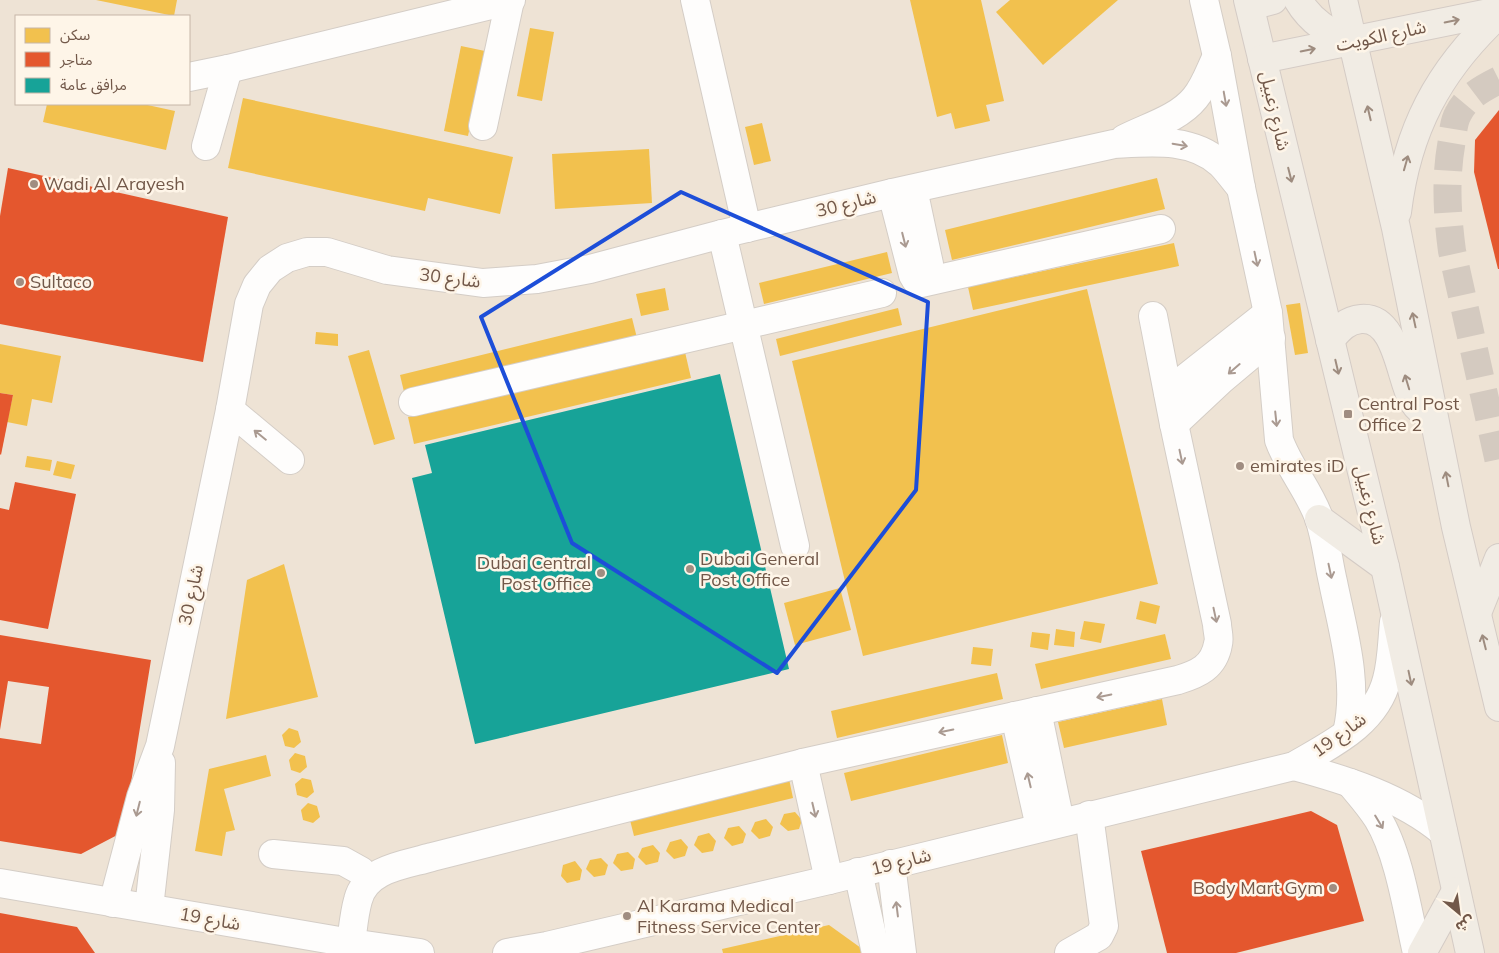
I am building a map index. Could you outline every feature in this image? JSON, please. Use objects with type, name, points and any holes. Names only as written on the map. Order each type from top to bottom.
[{"type":"main road","points":[[1298,0],[1319,26],[1335,36],[1353,42]]},
{"type":"main road","points":[[1343,0],[1396,228],[1456,527],[1497,692]]},
{"type":"main road","name":"شارع زعبيل","points":[[1257,2],[1262,59],[1385,567],[1470,953]]},
{"type":"main road","points":[[1396,228],[1401,181],[1411,145],[1434,93],[1465,49],[1499,13]]},
{"type":"main road","name":"شارع الكويت","points":[[1262,59],[1499,13]]},
{"type":"main road","points":[[1330,340],[1347,323],[1367,319],[1378,322],[1397,353],[1412,399],[1424,414],[1435,418]]},
{"type":"main road","points":[[1319,519],[1385,567]]},
{"type":"main road","points":[[1477,613],[1499,558]]},
{"type":"main road","points":[[1422,953],[1456,891]]},
{"type":"street","points":[[190,77],[511,0],[483,126]]},
{"type":"street","points":[[695,0],[734,231],[743,325],[795,546]]},
{"type":"street","points":[[1204,0],[1217,56],[1241,188],[1270,325],[1279,440],[1319,519],[1351,670],[1351,717],[1347,733]]},
{"type":"street","name":"شارع 30","points":[[1114,144],[1182,110],[1195,98],[1217,56]]},
{"type":"street","points":[[206,146],[228,69]]},
{"type":"street","name":"شارع 30","points":[[112,903],[141,797],[160,746],[230,410],[249,304],[257,285],[270,269],[287,258],[307,252],[327,252],[388,270],[483,283],[537,279],[590,269],[734,231],[903,191],[1114,144],[1137,142],[1181,144],[1202,151],[1220,164],[1241,188]]},
{"type":"street","points":[[903,191],[932,280],[1162,228]]},
{"type":"street","points":[[413,402],[882,293]]},
{"type":"street","points":[[350,943],[358,899],[362,888],[379,873],[432,857],[813,761],[1178,680],[1197,674],[1211,661],[1219,643],[1217,624],[1153,316]]},
{"type":"street","points":[[1168,392],[1270,325]]},
{"type":"street","points":[[1174,424],[1221,380],[1270,325]]},
{"type":"street","points":[[230,410],[290,460]]},
{"type":"street","name":"شارع 19","points":[[512,953],[844,876],[1294,766],[1347,733],[1365,719],[1378,701],[1387,681],[1391,660],[1395,611]]},
{"type":"street","points":[[1026,714],[1050,825]]},
{"type":"street","name":"شارع 30","points":[[149,908],[161,785],[160,746]]},
{"type":"street","points":[[813,761],[844,876],[876,953]]},
{"type":"street","name":"شارع 19","points":[[1294,766],[1350,783],[1408,808],[1426,818],[1443,832]]},
{"type":"street","points":[[1350,783],[1379,820],[1389,840],[1396,862],[1417,953]]},
{"type":"street","points":[[1069,953],[1099,936],[1104,926],[1089,815]]},
{"type":"street","points":[[273,854],[342,861],[352,865],[369,880]]},
{"type":"street","points":[[892,864],[902,953]]},
{"type":"street","name":"شارع 19","points":[[0,883],[350,943],[420,953]]},
{"type":"highlighted area","points":[[681,192],[928,302],[916,490],[777,673],[572,543],[481,317]]},
{"type":"shaded area","points":[[0,0],[1499,0],[1499,953],[0,953]]},
{"type":"building: سكن","points":[[96,0],[177,0],[174,15]]},
{"type":"building: سكن","points":[[910,0],[981,0],[1004,101],[986,105],[990,121],[955,129],[951,113],[937,117]]},
{"type":"building: سكن","points":[[1010,0],[1118,0],[1043,65],[996,12]]},
{"type":"building: سكن","points":[[530,28],[554,32],[542,101],[517,96]]},
{"type":"building: سكن","points":[[461,46],[485,51],[468,136],[444,131]]},
{"type":"building: سكن","points":[[243,98],[513,157],[500,214],[428,198],[425,211],[228,168]]},
{"type":"building: سكن","points":[[47,105],[148,105],[175,111],[166,150],[43,122]]},
{"type":"building: سكن","points":[[762,123],[771,161],[754,165],[745,127]]},
{"type":"building: سكن","points":[[649,149],[652,203],[555,209],[552,154]]},
{"type":"building: سكن","points":[[1157,178],[1165,209],[952,260],[945,230]]},
{"type":"building: سكن","points":[[1174,243],[1179,266],[973,310],[968,287]]},
{"type":"building: سكن","points":[[887,252],[892,273],[764,304],[759,283]]},
{"type":"building: سكن","points":[[665,288],[669,310],[641,316],[636,294]]},
{"type":"building: سكن","points":[[1087,289],[1158,584],[863,656],[792,361]]},
{"type":"building: سكن","points":[[1300,303],[1308,353],[1295,355],[1286,305]]},
{"type":"building: سكن","points":[[898,308],[902,325],[780,356],[776,339]]},
{"type":"building: سكن","points":[[632,318],[637,338],[405,396],[400,375]]},
{"type":"building: سكن","points":[[316,332],[338,334],[338,346],[315,344]]},
{"type":"building: سكن","points":[[0,344],[61,356],[52,403],[32,399],[27,426],[7,422],[13,395],[0,393]]},
{"type":"building: سكن","points":[[369,350],[395,439],[374,445],[348,356]]},
{"type":"building: سكن","points":[[685,352],[691,378],[414,444],[408,417]]},
{"type":"building: سكن","points":[[27,456],[52,460],[50,471],[25,467]]},
{"type":"building: سكن","points":[[57,461],[75,465],[71,479],[53,475]]},
{"type":"building: سكن","points":[[284,564],[318,697],[226,719],[247,580]]},
{"type":"building: سكن","points":[[840,588],[851,630],[795,645],[784,603]]},
{"type":"building: سكن","points":[[1140,601],[1160,606],[1156,624],[1136,619]]},
{"type":"building: سكن","points":[[1084,621],[1105,624],[1101,643],[1080,639]]},
{"type":"building: سكن","points":[[1056,629],[1075,632],[1074,647],[1054,645]]},
{"type":"building: سكن","points":[[1032,632],[1050,634],[1048,650],[1030,647]]},
{"type":"building: سكن","points":[[1165,634],[1171,659],[1041,689],[1035,664]]},
{"type":"building: سكن","points":[[973,647],[993,649],[991,666],[971,664]]},
{"type":"building: سكن","points":[[997,673],[1003,699],[837,738],[831,711]]},
{"type":"building: سكن","points":[[1162,699],[1167,725],[1064,748],[1058,722]]},
{"type":"building: سكن","points":[[289,728],[298,731],[301,742],[294,748],[285,746],[282,735]]},
{"type":"building: سكن","points":[[1002,735],[1008,763],[851,801],[844,773]]},
{"type":"building: سكن","points":[[295,753],[305,756],[307,767],[300,773],[291,770],[289,760]]},
{"type":"building: سكن","points":[[266,755],[271,776],[224,789],[235,830],[226,832],[222,856],[195,851],[209,769]]},
{"type":"building: سكن","points":[[788,774],[793,798],[634,836],[628,812]]},
{"type":"building: سكن","points":[[302,778],[311,780],[314,792],[307,798],[297,795],[295,784]]},
{"type":"building: سكن","points":[[308,803],[317,806],[320,817],[313,823],[303,820],[301,810]]},
{"type":"building: سكن","points":[[795,812],[802,820],[799,829],[788,831],[780,824],[784,814]]},
{"type":"building: سكن","points":[[766,819],[773,827],[770,836],[759,839],[751,831],[755,822]]},
{"type":"building: سكن","points":[[739,826],[746,834],[743,843],[732,846],[724,838],[728,828]]},
{"type":"building: سكن","points":[[709,833],[716,841],[713,851],[702,853],[694,845],[698,836]]},
{"type":"building: سكن","points":[[681,839],[688,847],[685,856],[674,859],[666,851],[670,842]]},
{"type":"building: سكن","points":[[653,845],[660,853],[658,862],[646,865],[638,857],[642,848]]},
{"type":"building: سكن","points":[[628,852],[635,859],[633,869],[621,871],[613,863],[617,854]]},
{"type":"building: سكن","points":[[601,858],[608,865],[605,875],[594,877],[586,869],[590,860]]},
{"type":"building: سكن","points":[[575,861],[582,870],[580,880],[567,883],[561,876],[563,865]]},
{"type":"building: سكن","points":[[829,925],[861,948],[862,953],[723,953],[722,949]]},
{"type":"building: متاجر","points":[[1499,110],[1498,269],[1474,172],[1475,140]]},
{"type":"building: متاجر","points":[[8,168],[228,217],[203,362],[0,324],[0,216]]},
{"type":"building: متاجر","points":[[0,393],[13,395],[1,455],[0,454]]},
{"type":"building: متاجر","points":[[15,482],[76,494],[48,629],[0,620],[0,508],[9,510]]},
{"type":"building: متاجر","points":[[0,635],[151,660],[123,832],[81,854],[0,841],[0,738],[41,744],[49,687],[8,681],[0,730]]},
{"type":"building: متاجر","points":[[1311,811],[1337,825],[1364,921],[1236,953],[1167,953],[1141,851]]},
{"type":"building: متاجر","points":[[0,913],[77,927],[95,953],[0,953]]},
{"type":"building: مرافق عامة","name":"Dubai Central Post Office","points":[[720,374],[789,669],[475,744],[412,478],[432,473],[425,445]]},
{"type":"tunnel","points":[[1499,80],[1470,98],[1461,108],[1454,127],[1448,168],[1449,223],[1452,251],[1499,462]]},
{"type":"place","name":"Wadi Al Arayesh","points":[[34,184]]},
{"type":"place","name":"Sultaco","points":[[20,282]]},
{"type":"place","name":"Central Post Office 2","points":[[1348,414]]},
{"type":"place","name":"emirates iD","points":[[1240,466]]},
{"type":"place","name":"Dubai General Post Office","points":[[690,569]]},
{"type":"place","name":"Dubai Central Post Office","points":[[601,573]]},
{"type":"place","name":"Body Mart Gym","points":[[1333,888]]},
{"type":"place","name":"Al Karama Medical Fitness Service Center","points":[[627,916]]}]
